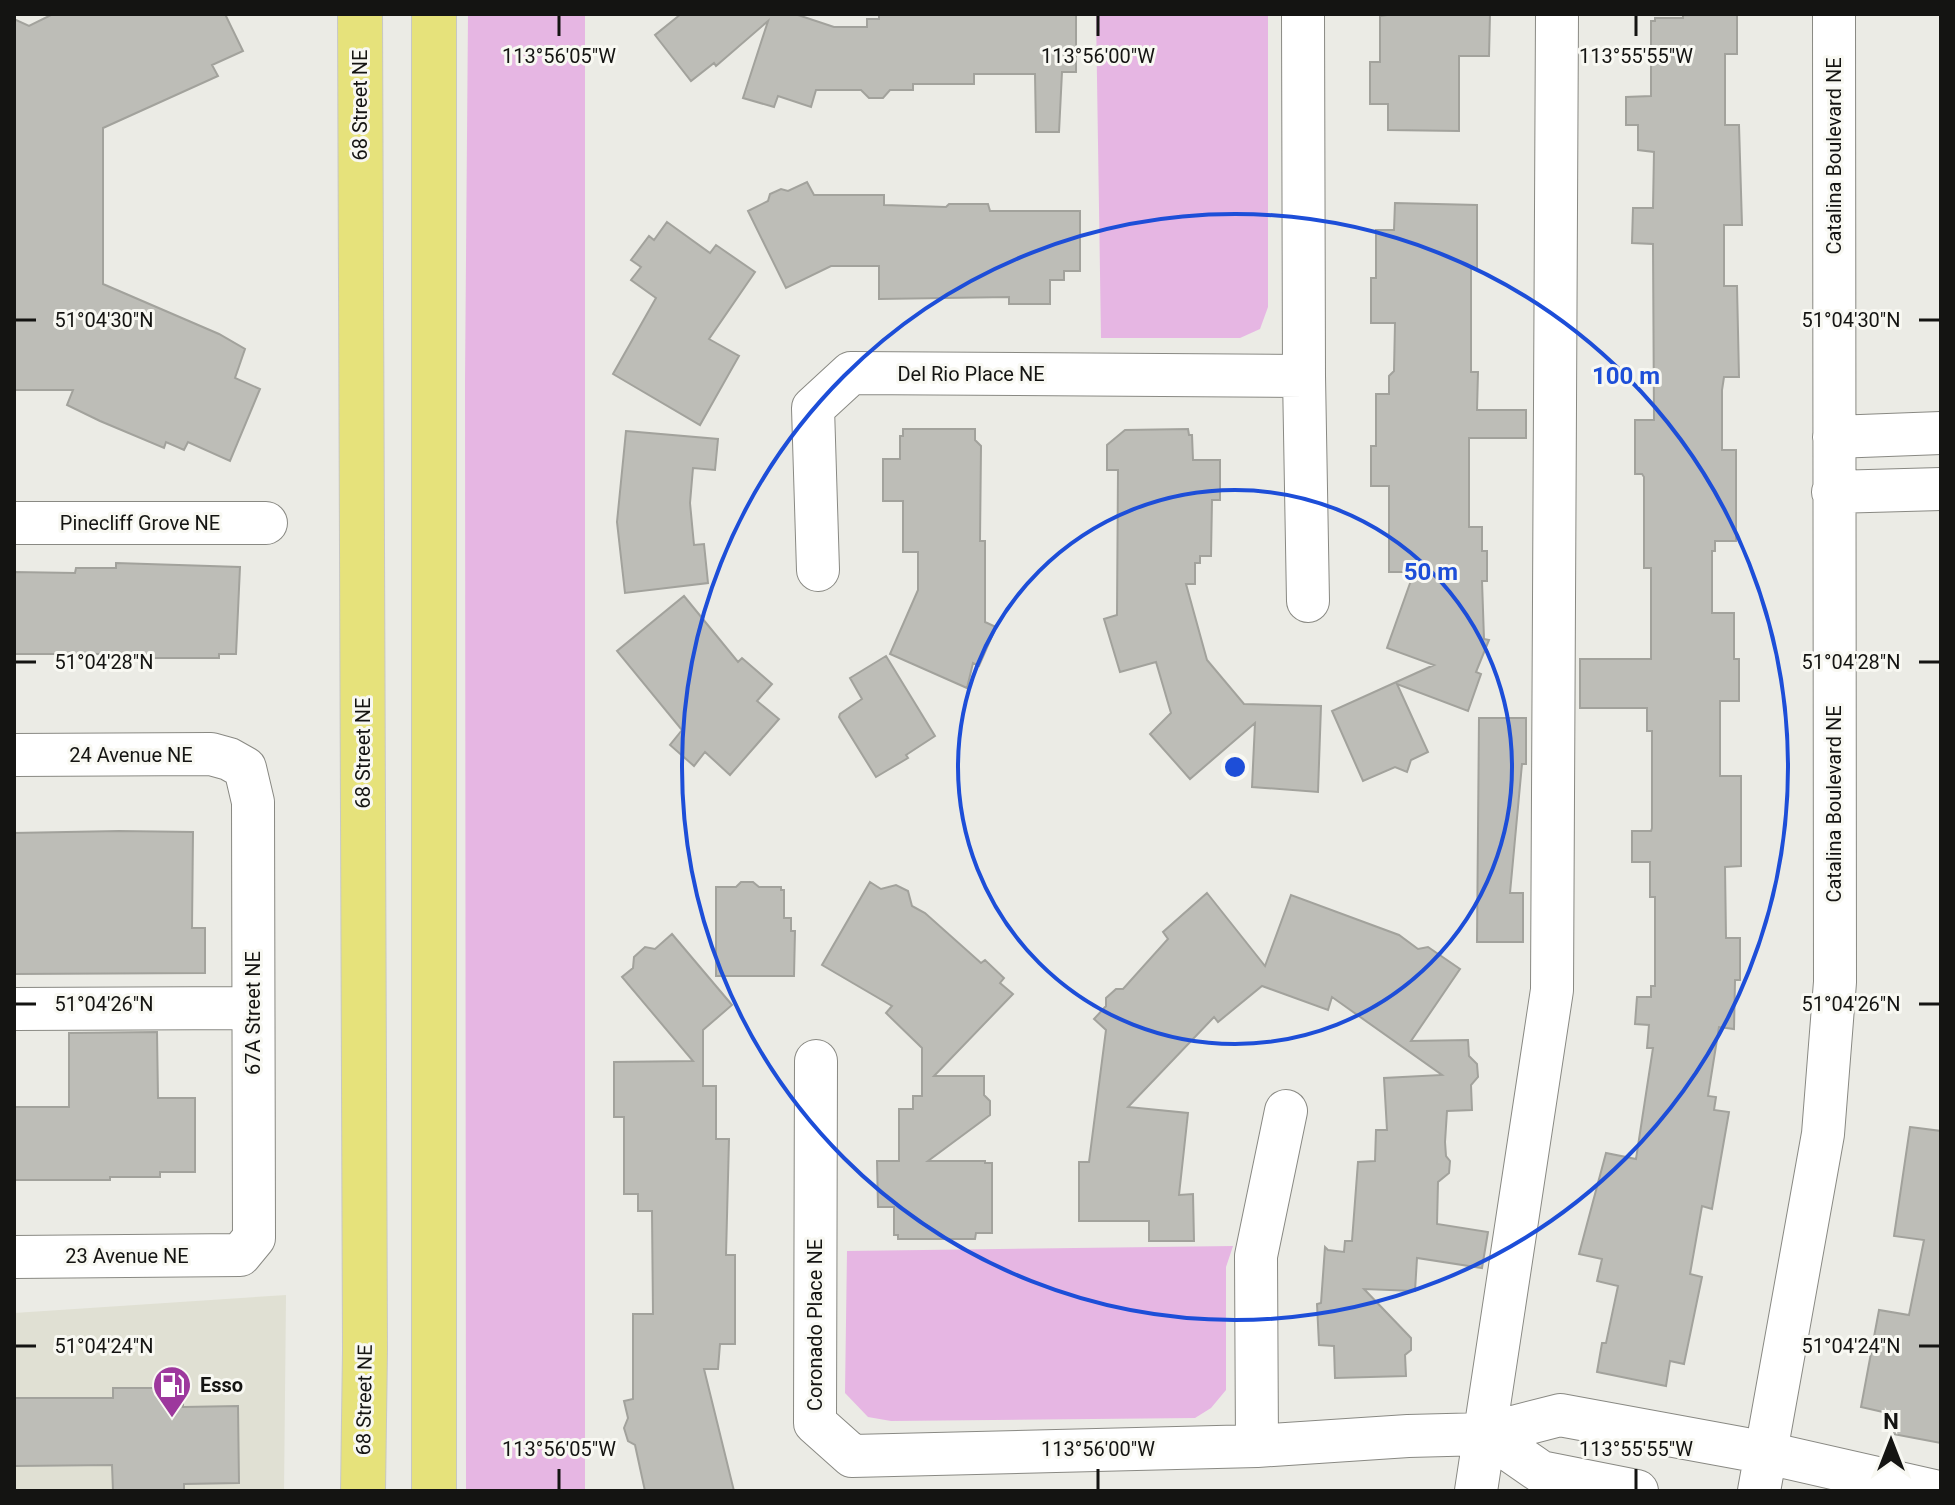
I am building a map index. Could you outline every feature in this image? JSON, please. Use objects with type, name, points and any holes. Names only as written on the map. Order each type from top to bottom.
[{"type":"main road","name":"68 Street NE","points":[[360,14],[363,1491]]},
{"type":"main road","points":[[434,14],[434,1491]]},
{"type":"street","points":[[1303,14],[1308,601]]},
{"type":"street","points":[[1476,1491],[1552,990],[1557,14]]},
{"type":"street","name":"Catalina Boulevard NE","points":[[1763,1472],[1823,1134],[1835,982],[1834,14]]},
{"type":"street","name":"Del Rio Place NE","points":[[818,570],[813,408],[851,373],[1304,376]]},
{"type":"street","points":[[1834,437],[1941,433]]},
{"type":"street","points":[[1833,492],[1941,489]]},
{"type":"street","name":"Pinecliff Grove NE","points":[[14,523],[266,523]]},
{"type":"street","name":"24 Avenue NE","points":[[14,755],[211,754],[245,768]]},
{"type":"street","name":"67A Street NE","points":[[240,1255],[254,1238],[253,802],[245,768]]},
{"type":"street","points":[[14,1009],[253,1008]]},
{"type":"street","name":"Coronado Place NE","points":[[816,1061],[815,1423],[852,1456],[1257,1446],[1486,1434],[1560,1415],[1763,1472],[1934,1491]]},
{"type":"street","points":[[1257,1446],[1256,1256],[1286,1111]]},
{"type":"street","name":"23 Avenue NE","points":[[14,1257],[240,1255]]},
{"type":"street","points":[[1486,1434],[1541,1472],[1637,1491]]},
{"type":"shaded area","points":[[468,14],[585,14],[585,1491],[466,1491],[465,382]]},
{"type":"shaded area","points":[[1096,14],[1268,14],[1268,307],[1260,329],[1240,338],[1101,338]]},
{"type":"shaded area","points":[[1233,1246],[1226,1267],[1226,1390],[1211,1408],[1195,1418],[891,1421],[868,1417],[845,1393],[847,1251]]},
{"type":"shaded area","points":[[286,1295],[284,1491],[14,1491],[14,1313]]},
{"type":"building","points":[[53,14],[225,14],[243,51],[212,65],[218,76],[103,128],[103,284],[219,334],[245,349],[235,378],[260,389],[230,461],[188,442],[184,450],[166,442],[164,448],[100,421],[67,405],[73,390],[14,390],[14,19],[29,26]]},
{"type":"building","points":[[681,14],[795,14],[834,27],[867,27],[867,19],[879,19],[879,14],[1076,14],[1076,72],[1062,72],[1059,132],[1036,132],[1035,74],[974,74],[974,84],[913,84],[913,90],[890,90],[883,98],[869,98],[861,90],[816,90],[811,107],[778,96],[774,107],[743,98],[768,21],[716,66],[714,63],[691,81],[655,35]]},
{"type":"building","points":[[1490,14],[1489,56],[1459,56],[1459,131],[1388,130],[1388,104],[1370,104],[1370,62],[1380,62],[1380,16]]},
{"type":"building","points":[[1683,14],[1737,14],[1737,54],[1725,54],[1725,125],[1739,125],[1742,225],[1724,225],[1724,286],[1737,286],[1739,377],[1724,377],[1722,390],[1722,450],[1736,450],[1736,541],[1715,541],[1715,551],[1712,551],[1712,613],[1734,613],[1734,659],[1739,659],[1739,701],[1720,701],[1720,776],[1741,776],[1741,866],[1725,867],[1726,938],[1740,938],[1740,980],[1735,980],[1734,1029],[1719,1027],[1708,1096],[1716,1097],[1714,1110],[1729,1112],[1712,1209],[1702,1206],[1690,1274],[1702,1277],[1684,1364],[1670,1361],[1666,1386],[1597,1372],[1618,1286],[1597,1281],[1602,1259],[1579,1254],[1606,1153],[1636,1159],[1653,1048],[1647,1048],[1649,1025],[1635,1024],[1637,997],[1651,997],[1651,986],[1655,986],[1655,897],[1650,897],[1650,862],[1632,862],[1632,831],[1651,831],[1652,828],[1652,731],[1647,731],[1647,708],[1580,708],[1580,659],[1651,659],[1651,568],[1644,568],[1644,477],[1635,474],[1635,420],[1654,420],[1653,244],[1632,243],[1633,208],[1653,208],[1654,152],[1638,150],[1638,125],[1626,125],[1626,97],[1651,96],[1651,21],[1655,18],[1683,18]]},
{"type":"building","points":[[807,182],[814,195],[884,195],[884,205],[946,207],[949,204],[988,204],[990,211],[1080,211],[1080,271],[1064,271],[1064,280],[1050,280],[1050,304],[1009,304],[1009,297],[879,299],[879,266],[831,266],[786,288],[748,211],[768,201],[770,194],[781,189],[788,191]]},
{"type":"building","points":[[1395,203],[1477,205],[1477,269],[1471,269],[1471,372],[1478,372],[1477,410],[1526,410],[1526,438],[1469,438],[1469,527],[1482,527],[1482,551],[1487,551],[1487,581],[1482,581],[1484,639],[1489,640],[1476,672],[1481,674],[1468,711],[1397,684],[1428,752],[1411,760],[1407,772],[1395,767],[1363,781],[1332,711],[1434,665],[1387,648],[1414,572],[1389,572],[1389,486],[1371,486],[1371,446],[1376,446],[1376,394],[1389,394],[1389,376],[1394,371],[1395,323],[1371,323],[1371,278],[1376,278],[1376,230],[1394,230]]},
{"type":"building","points":[[667,222],[710,253],[716,245],[755,272],[709,339],[739,356],[700,425],[613,374],[656,298],[631,280],[641,267],[631,260],[649,236],[654,240]]},
{"type":"building","points":[[903,429],[975,429],[975,440],[981,446],[980,541],[985,541],[985,622],[996,627],[979,666],[973,663],[967,688],[890,654],[918,590],[918,552],[903,552],[903,501],[883,501],[883,459],[900,459]]},
{"type":"building","points":[[1188,429],[1189,435],[1192,435],[1193,460],[1220,460],[1220,500],[1212,500],[1211,556],[1200,556],[1200,563],[1195,563],[1195,584],[1186,584],[1207,660],[1244,704],[1321,706],[1318,792],[1252,787],[1255,723],[1190,779],[1150,734],[1171,713],[1156,662],[1120,672],[1104,619],[1117,615],[1118,470],[1107,470],[1107,445],[1125,430]]},
{"type":"building","points":[[626,431],[718,439],[715,470],[693,468],[690,503],[694,545],[704,544],[708,583],[625,593],[617,522]]},
{"type":"building","points":[[116,563],[240,567],[236,654],[219,654],[219,658],[104,658],[104,654],[14,654],[14,572],[75,573],[76,568],[116,568]]},
{"type":"building","points":[[684,596],[738,662],[742,658],[772,684],[757,701],[779,719],[730,775],[705,752],[694,766],[670,745],[682,730],[617,651]]},
{"type":"building","points":[[886,656],[935,736],[906,755],[908,758],[876,777],[839,717],[862,699],[850,678]]},
{"type":"building","points":[[1479,718],[1526,718],[1526,764],[1522,764],[1510,893],[1523,893],[1523,942],[1477,942]]},
{"type":"building","points":[[193,832],[192,928],[205,928],[205,973],[14,974],[14,833]]},
{"type":"building","points":[[741,882],[753,882],[759,887],[781,887],[784,890],[784,918],[791,918],[791,931],[795,931],[794,976],[716,976],[716,887],[736,887]]},
{"type":"building","points":[[870,882],[881,889],[896,885],[908,891],[912,906],[925,913],[981,963],[985,960],[1004,978],[1000,983],[1013,994],[934,1076],[984,1076],[984,1095],[990,1101],[990,1115],[928,1161],[992,1163],[992,1233],[976,1233],[975,1239],[898,1239],[898,1235],[894,1235],[894,1207],[878,1207],[877,1161],[899,1161],[899,1109],[913,1109],[913,1096],[922,1096],[922,1048],[886,1013],[892,1006],[822,965]]},
{"type":"building","points":[[1207,893],[1265,966],[1291,895],[1399,935],[1418,949],[1428,947],[1460,969],[1411,1041],[1468,1040],[1469,1056],[1477,1064],[1478,1077],[1471,1085],[1472,1110],[1447,1111],[1445,1142],[1446,1156],[1450,1161],[1449,1173],[1438,1182],[1437,1224],[1488,1232],[1482,1268],[1417,1258],[1415,1291],[1364,1289],[1411,1338],[1411,1350],[1405,1355],[1406,1376],[1335,1378],[1334,1346],[1319,1345],[1317,1304],[1321,1303],[1325,1247],[1344,1252],[1345,1241],[1352,1241],[1358,1162],[1375,1161],[1376,1130],[1387,1130],[1384,1078],[1442,1075],[1332,997],[1328,1010],[1262,986],[1218,1022],[1214,1017],[1128,1107],[1188,1113],[1179,1195],[1193,1194],[1194,1241],[1149,1241],[1149,1221],[1079,1221],[1079,1162],[1089,1162],[1106,1030],[1094,1019],[1106,1006],[1106,998],[1116,989],[1123,989],[1168,939],[1163,932]]},
{"type":"building","points":[[672,934],[732,1005],[703,1030],[703,1086],[716,1086],[716,1139],[729,1139],[726,1255],[735,1255],[735,1344],[720,1344],[718,1369],[704,1369],[734,1491],[645,1491],[635,1445],[628,1441],[624,1428],[628,1418],[624,1401],[633,1399],[633,1314],[653,1314],[652,1211],[638,1211],[638,1194],[624,1194],[624,1117],[614,1117],[614,1062],[693,1061],[622,977],[633,968],[634,957],[645,947],[655,949]]},
{"type":"building","points":[[157,1032],[158,1098],[195,1098],[195,1172],[160,1172],[160,1177],[110,1177],[110,1180],[14,1180],[14,1107],[69,1107],[69,1033]]},
{"type":"building","points":[[1910,1127],[1941,1131],[1941,1443],[1893,1434],[1896,1415],[1861,1407],[1879,1310],[1909,1315],[1924,1240],[1894,1236]]},
{"type":"building","points":[[113,1388],[183,1388],[183,1407],[238,1406],[239,1483],[184,1484],[184,1491],[113,1491],[112,1465],[14,1466],[14,1398],[113,1398]]},
{"type":"place","name":"Esso","points":[[172,1419]]}]
